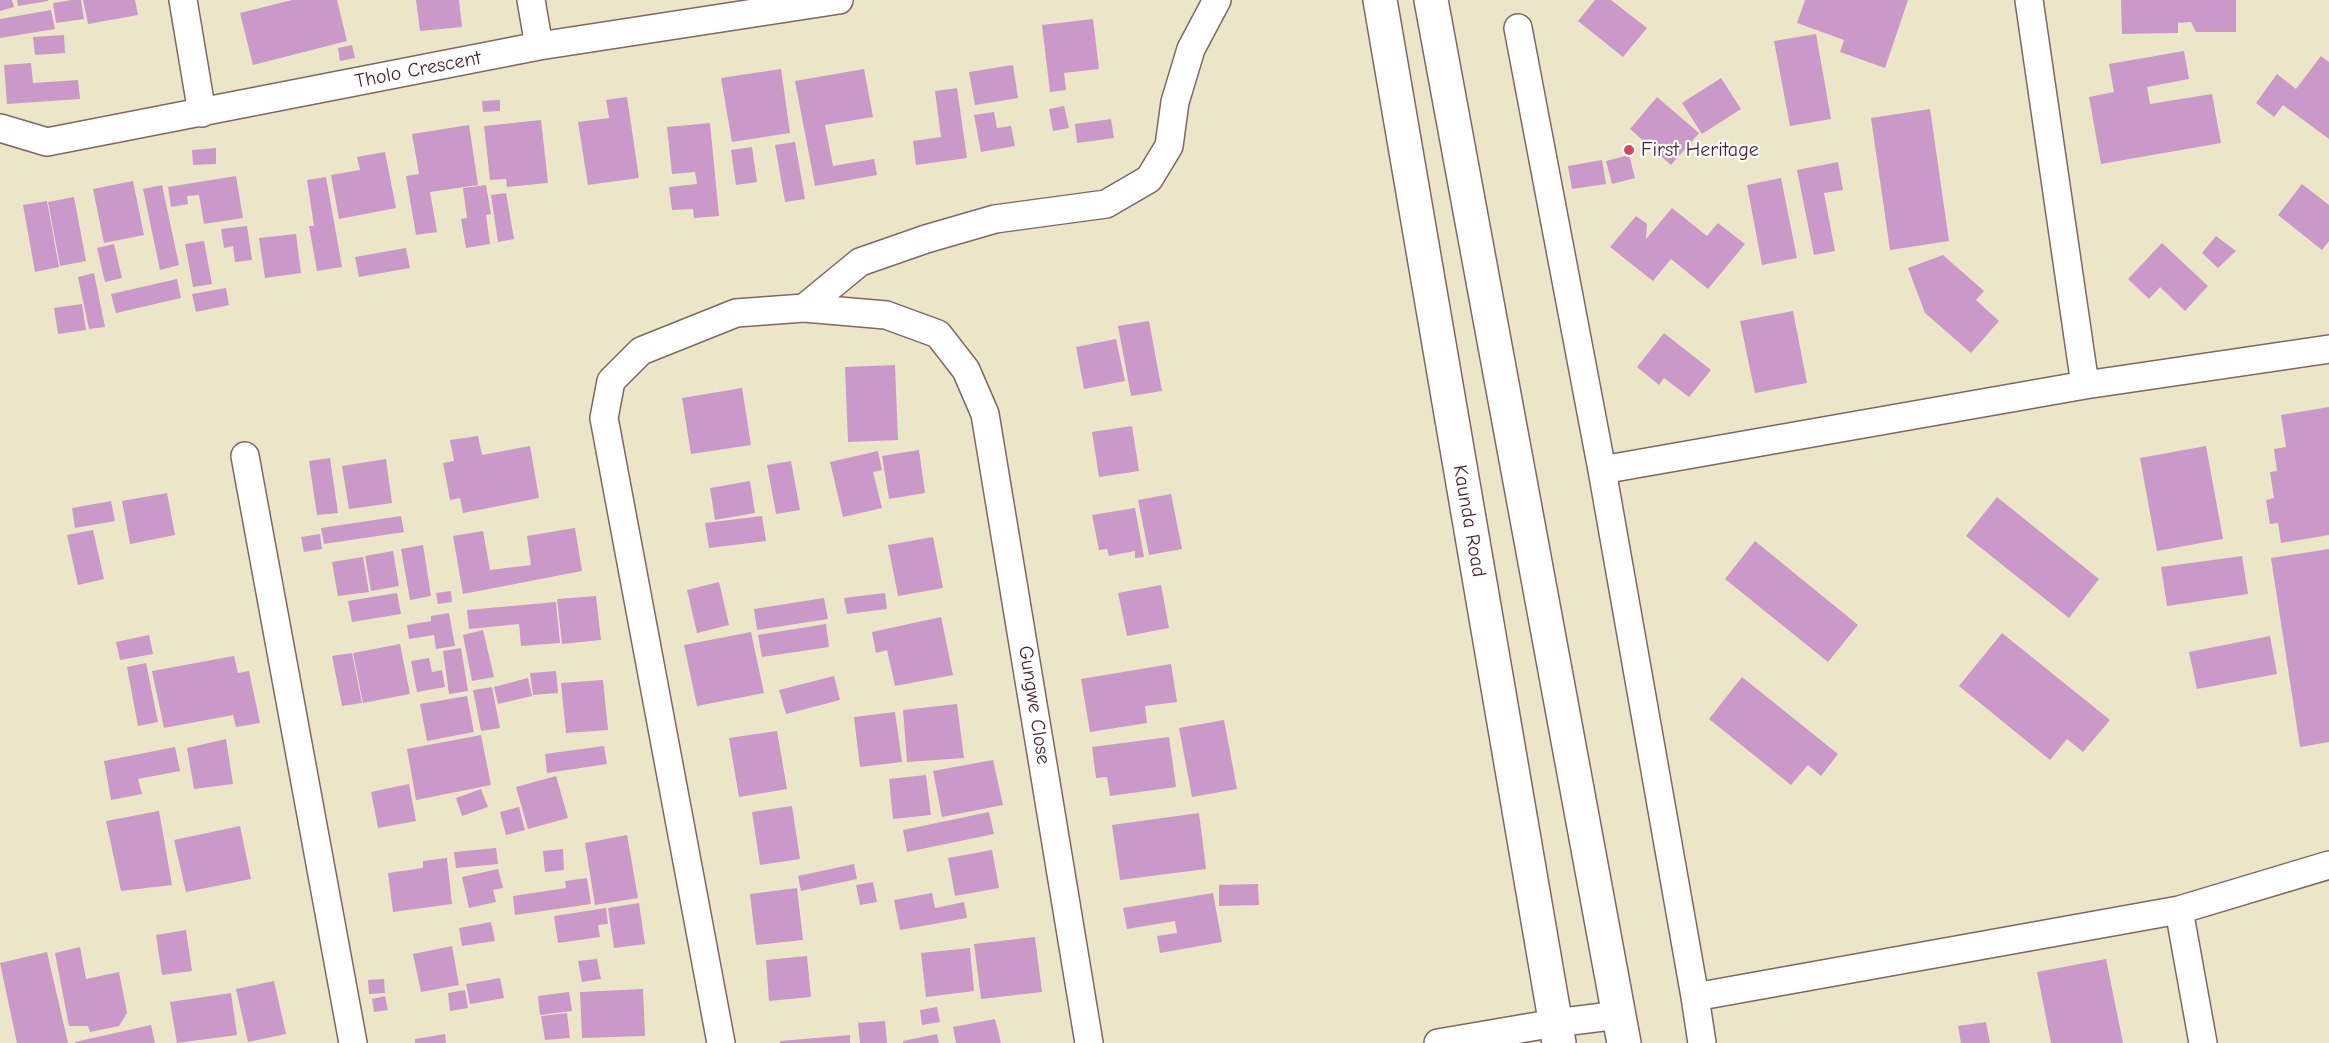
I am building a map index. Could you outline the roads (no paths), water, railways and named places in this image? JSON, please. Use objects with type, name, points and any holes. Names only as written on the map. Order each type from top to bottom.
[{"type":"main road","name":"Kaunda Road","points":[[1380,0],[1557,1033]]},
{"type":"main road","points":[[1431,0],[1621,1029]]},
{"type":"street","points":[[183,0],[202,113]]},
{"type":"street","points":[[531,0],[539,46]]},
{"type":"street","name":"Tholo Crescent","points":[[0,128],[47,142],[539,46],[839,0]]},
{"type":"street","points":[[804,308],[860,262],[926,238],[995,219],[1107,204],[1149,179],[1169,146],[1175,102],[1191,49],[1217,0]]},
{"type":"street","points":[[2029,0],[2085,385]]},
{"type":"street","points":[[1518,28],[1602,470],[1702,1043]]},
{"type":"street","name":"Gungwe Close","points":[[721,1043],[604,418],[611,381],[641,351],[736,314],[804,308],[886,315],[938,334],[966,370],[986,414],[1089,1043]]},
{"type":"street","points":[[1602,470],[2085,385],[2329,349]]},
{"type":"street","points":[[245,456],[353,1043]]},
{"type":"street","points":[[1695,997],[2179,910],[2329,865]]},
{"type":"street","points":[[2179,910],[2203,1043]]},
{"type":"street","points":[[1438,1043],[1621,1029]]},
{"type":"place","name":"First Heritage","points":[[1629,150]]}]
